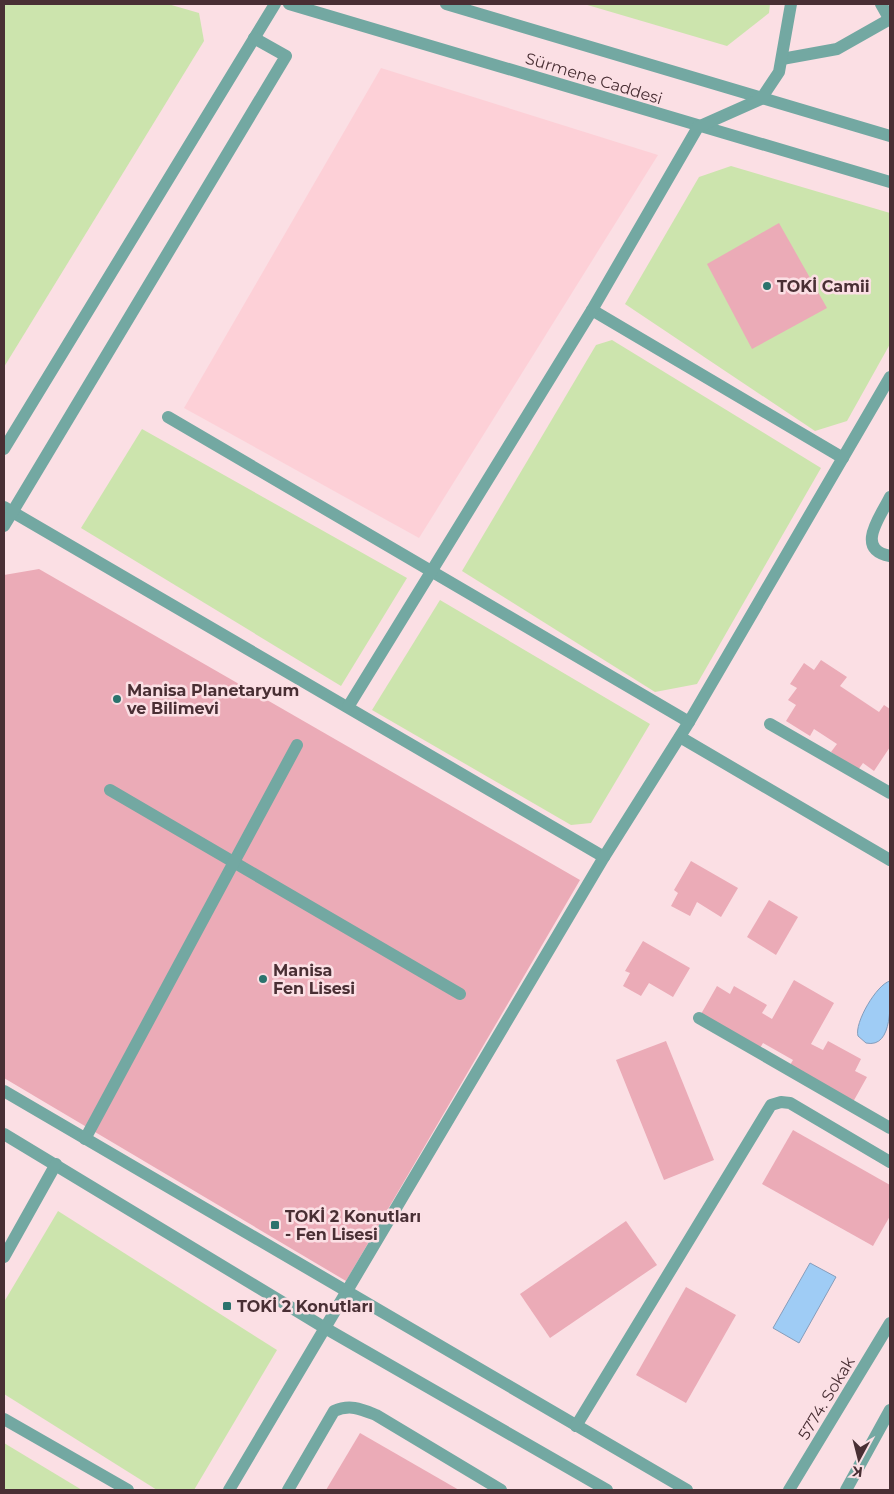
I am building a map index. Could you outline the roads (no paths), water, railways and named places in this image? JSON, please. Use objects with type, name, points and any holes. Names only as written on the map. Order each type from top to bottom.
[{"type":"street","points":[[4,449],[275,4]]},
{"type":"street","name":"Sürmene Caddesi","points":[[289,4],[698,127],[890,182]]},
{"type":"street","name":"Sürmene Caddesi","points":[[446,4],[890,136]]},
{"type":"street","points":[[348,707],[592,310],[698,127],[761,98],[779,72],[791,4]]},
{"type":"street","points":[[782,60],[837,49],[890,19],[881,4]]},
{"type":"street","points":[[4,526],[8,510],[286,56],[254,38]]},
{"type":"street","points":[[592,310],[843,458]]},
{"type":"street","points":[[229,1490],[604,857],[689,722],[890,377]]},
{"type":"street","points":[[168,417],[689,722]]},
{"type":"street","points":[[890,498],[872,532],[871,542],[876,550],[890,556]]},
{"type":"street","points":[[8,510],[604,857]]},
{"type":"street","points":[[770,724],[890,793]]},
{"type":"street","points":[[680,737],[890,860]]},
{"type":"street","points":[[85,1138],[297,745]]},
{"type":"street","points":[[110,790],[460,994]]},
{"type":"street","points":[[699,1018],[890,1128]]},
{"type":"street","points":[[4,1091],[687,1490]]},
{"type":"street","points":[[576,1426],[771,1104],[780,1102],[790,1103],[890,1162]]},
{"type":"street","points":[[4,1134],[325,1328],[607,1490]]},
{"type":"street","points":[[4,1257],[56,1164]]},
{"type":"street","name":"5774. Sokak","points":[[789,1490],[890,1323]]},
{"type":"street","points":[[288,1490],[334,1411],[345,1406],[361,1408],[376,1415],[501,1490]]},
{"type":"street","points":[[846,1490],[890,1410]]},
{"type":"street","points":[[4,1420],[128,1490]]},
{"type":"water","points":[[890,981],[890,1011],[886,1031],[882,1039],[875,1043],[866,1043],[858,1036],[859,1022],[873,996]]},
{"type":"water","points":[[810,1263],[836,1277],[799,1343],[773,1328]]},
{"type":"place","name":"TOKİ Camii","points":[[767,286]]},
{"type":"place","name":"Manisa Planetaryum ve Bilimevi","points":[[117,699]]},
{"type":"place","name":"Manisa Fen Lisesi","points":[[263,979]]},
{"type":"place","name":"TOKİ 2 Konutları - Fen Lisesi","points":[[275,1225]]},
{"type":"place","name":"TOKİ 2 Konutları","points":[[227,1306]]}]
